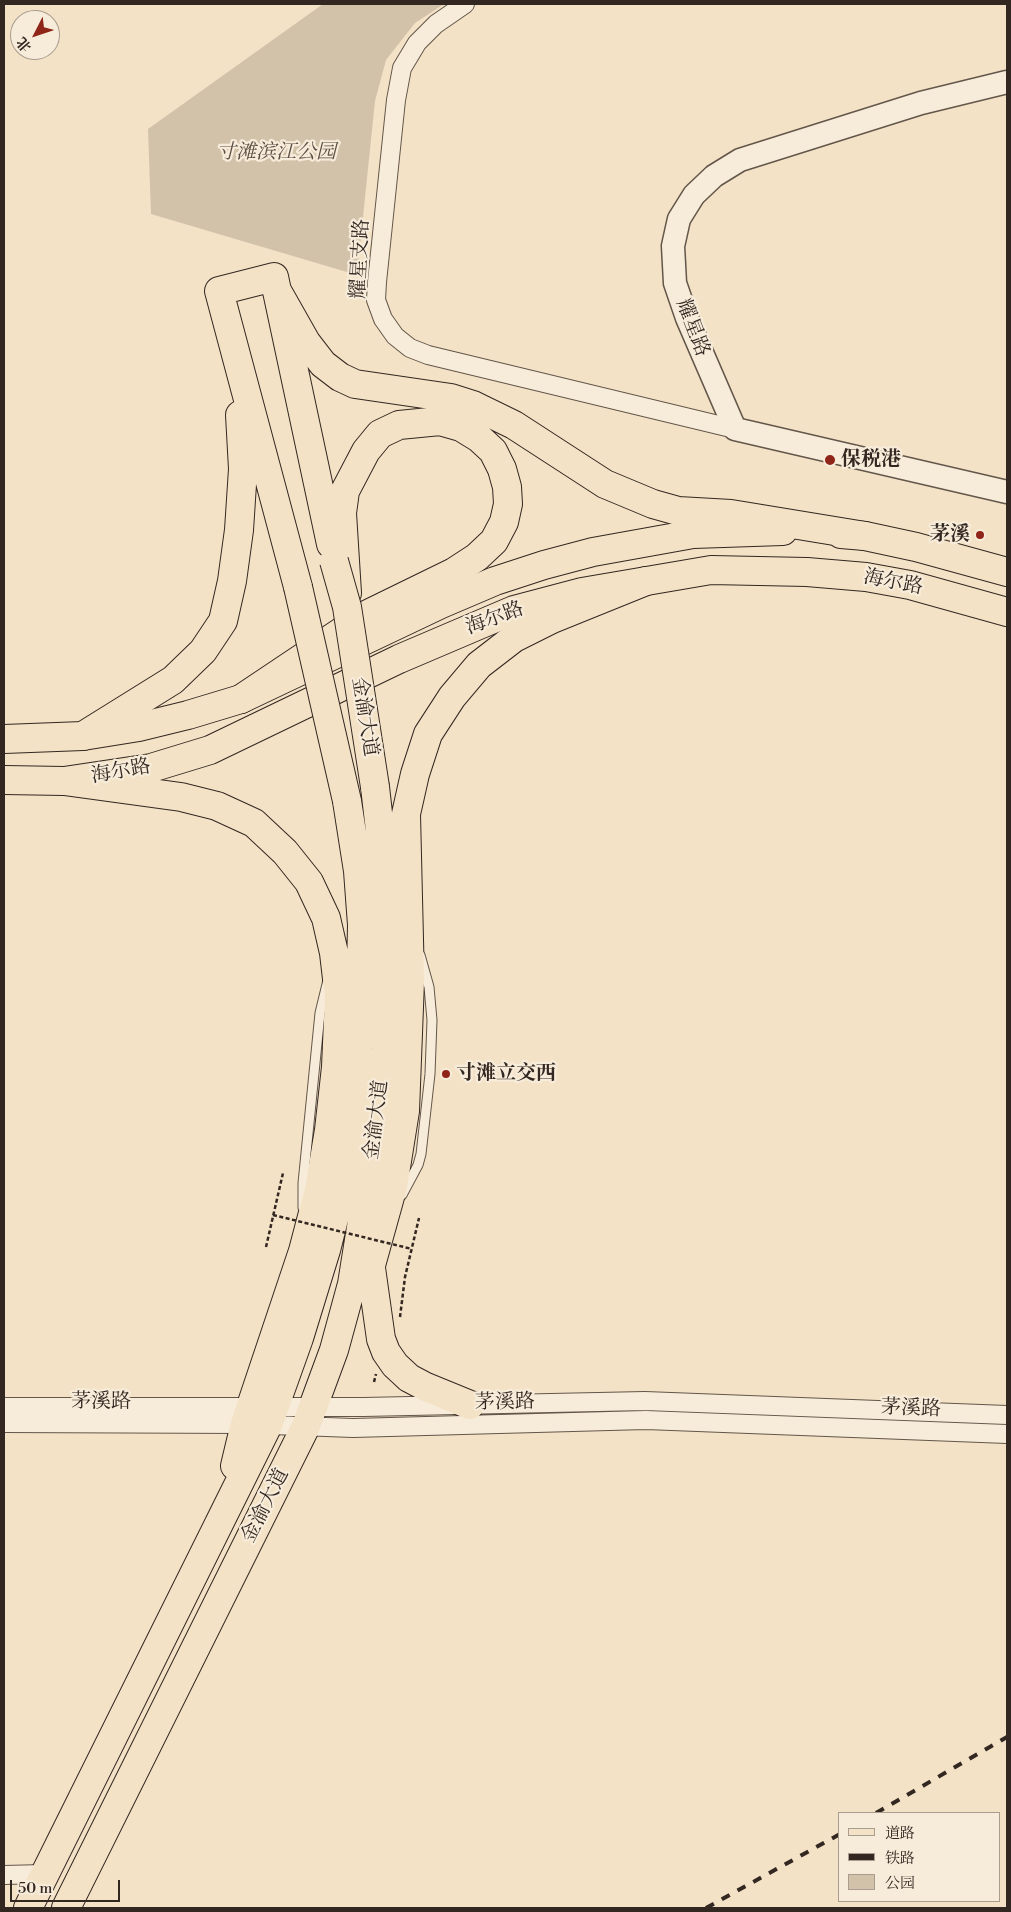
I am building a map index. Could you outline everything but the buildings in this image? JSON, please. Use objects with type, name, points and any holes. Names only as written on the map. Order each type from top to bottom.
[{"type":"main road","name":"金渝大道","points":[[28,1908],[225,1511],[260,1415],[326,1250],[341,1191],[354,1107],[360,1016],[362,925],[358,871],[347,801],[298,586],[219,291],[275,283],[340,557],[376,787],[382,848],[385,925],[386,1049],[377,1127],[353,1276],[334,1350],[309,1416],[66,1908]]},
{"type":"main road","points":[[275,283],[306,342],[323,364],[340,377],[355,384],[451,398],[472,405],[514,425],[605,484],[628,496],[652,504],[678,511],[731,514],[865,536]]},
{"type":"main road","points":[[83,736],[173,680],[203,651],[223,621],[233,572],[243,469],[241,427],[232,342]]},
{"type":"main road","points":[[241,699],[368,614],[454,572],[477,557],[494,541],[504,522],[508,504],[502,469],[492,452],[479,438],[460,427],[440,421],[399,425],[380,434],[366,451],[345,490],[340,557]]},
{"type":"main road","name":"海尔路","points":[[11,736],[83,736],[139,727],[188,716],[241,699],[441,604],[495,581],[593,552],[693,534],[784,531],[865,536],[916,547],[1007,572]]},
{"type":"main road","name":"海尔路","points":[[4,780],[64,781],[151,768],[210,750],[399,659],[514,610],[582,592],[710,570],[807,572],[866,577],[910,585],[1007,612]]},
{"type":"main road","points":[[334,1350],[371,1268],[393,1186],[404,1110],[409,1026],[406,814],[415,774],[428,734],[452,696],[479,665],[514,638],[552,619],[646,581]]},
{"type":"main road","points":[[64,781],[181,797],[217,806],[254,822],[285,852],[309,882],[326,918],[334,953],[339,996],[336,1067],[319,1190],[260,1415]]},
{"type":"main road","points":[[371,1268],[381,1339],[386,1352],[395,1365],[417,1383],[470,1405]]},
{"type":"street","name":"耀星支路","points":[[465,4],[436,24],[423,37],[402,68],[396,100],[377,282],[376,300],[383,319],[395,336],[410,348],[428,355],[734,429]]},
{"type":"street","name":"耀星路","points":[[921,103],[1007,67]]},
{"type":"street","name":"耀星路","points":[[734,429],[687,318],[675,283],[673,246],[679,219],[694,195],[714,176],[740,160],[921,103],[1007,82]]},
{"type":"street","points":[[734,429],[1007,492]]},
{"type":"street","name":"茅溪路","points":[[4,1423],[260,1415],[309,1416],[470,1405],[645,1401],[1007,1414]]},
{"type":"street","name":"茅溪路","points":[[4,1407],[215,1406],[260,1415]]},
{"type":"street","name":"茅溪路","points":[[309,1416],[353,1428],[646,1420],[1007,1434]]},
{"type":"street","points":[[4,1875],[44,1874]]},
{"type":"path","points":[[266,1247],[283,1173]]},
{"type":"path","points":[[273,1216],[412,1248]]},
{"type":"path","points":[[399,1325],[405,1277],[419,1218]]},
{"type":"green space","name":"寸滩滨江公园","points":[[323,4],[444,4],[415,23],[386,60],[375,101],[357,275],[151,214],[148,129]]},
{"type":"railway","points":[[878,1812],[1007,1737]]},
{"type":"railway","points":[[706,1908],[838,1835]]},
{"type":"place","name":"保税港","points":[[830,460]]},
{"type":"place","name":"茅溪","points":[[980,535]]},
{"type":"place","name":"寸滩立交西","points":[[446,1074]]}]
